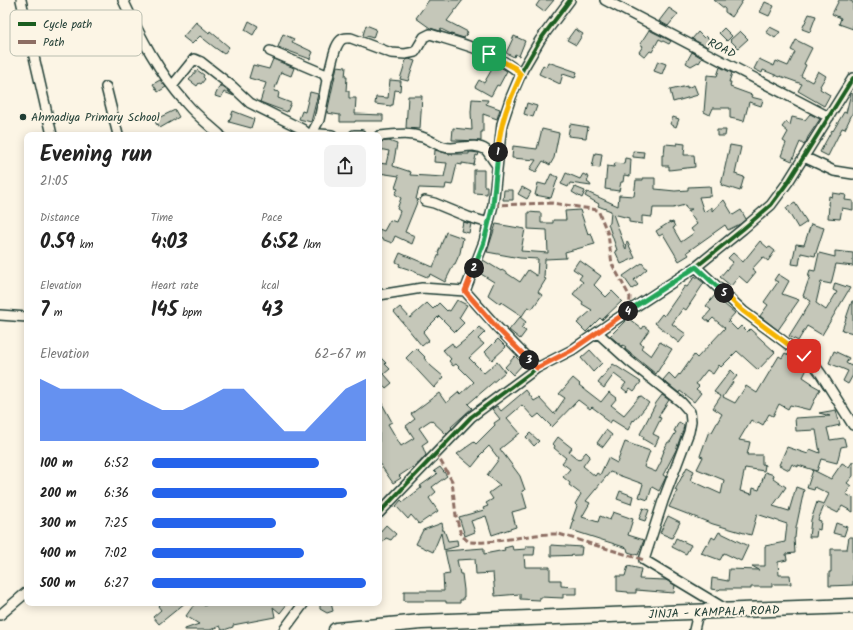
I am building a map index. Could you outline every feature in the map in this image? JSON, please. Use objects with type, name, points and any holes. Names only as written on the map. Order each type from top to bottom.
[{"type":"highway","name":"JINJA - KAMPALA ROAD","points":[[336,630],[421,622],[698,613],[853,606]]},
{"type":"street","points":[[21,0],[23,10]]},
{"type":"street","points":[[123,0],[128,10]]},
{"type":"street","points":[[465,291],[484,242],[489,223],[493,205],[496,165],[502,124],[511,97],[540,40],[570,0]]},
{"type":"street","name":"ROAD","points":[[605,0],[829,117]]},
{"type":"street","points":[[313,132],[319,120],[327,80],[336,49],[340,41],[345,38],[351,38],[391,53],[405,54],[414,52],[424,37],[430,34],[489,54],[515,68],[521,75]]},
{"type":"street","points":[[142,39],[172,85],[186,103],[217,132]]},
{"type":"street","points":[[270,51],[318,70],[324,74],[327,80]]},
{"type":"street","points":[[34,56],[51,132]]},
{"type":"street","points":[[172,85],[194,59],[201,62],[233,87],[250,103],[306,132]]},
{"type":"street","points":[[382,510],[471,417],[537,368],[572,350],[696,267],[771,205],[788,182],[853,78]]},
{"type":"street","points":[[106,87],[117,132]]},
{"type":"street","points":[[382,136],[414,134],[444,147],[457,148],[478,146],[486,150],[496,165]]},
{"type":"street","points":[[804,157],[834,171],[853,174]]},
{"type":"street","points":[[425,201],[489,223]]},
{"type":"street","points":[[696,267],[743,311],[813,363],[853,425]]},
{"type":"street","points":[[382,295],[422,288],[465,291],[497,328],[537,368]]},
{"type":"street","points":[[0,315],[24,316]]},
{"type":"street","points":[[598,333],[629,361],[682,402],[690,412],[691,421],[689,432],[663,501],[644,560],[729,611]]},
{"type":"street","points":[[0,615],[24,595]]},
{"type":"street","points":[[284,630],[302,606]]},
{"type":"street","points":[[694,630],[698,613]]},
{"type":"building","points":[[429,0],[463,0],[447,21],[468,32],[464,38],[441,29],[440,31],[430,28],[416,18]]},
{"type":"building","points":[[540,0],[554,0],[544,12],[536,6]]},
{"type":"building","points":[[714,0],[743,0],[732,17]]},
{"type":"building","points":[[839,0],[848,0],[853,2],[853,29],[839,24],[841,18],[832,14]]},
{"type":"building","points":[[765,2],[774,6],[769,16],[760,12]]},
{"type":"building","points":[[669,8],[678,14],[668,26],[659,21]]},
{"type":"building","points":[[809,14],[816,16],[810,32],[802,29]]},
{"type":"building","points":[[249,21],[258,26],[253,35],[245,30]]},
{"type":"building","points":[[196,22],[209,33],[210,31],[229,47],[224,54],[200,36],[192,44],[183,37]]},
{"type":"building","points":[[366,25],[376,29],[373,38],[363,35]]},
{"type":"building","points":[[770,27],[780,32],[775,38],[766,32]]},
{"type":"building","points":[[724,28],[732,36],[727,41],[719,33]]},
{"type":"building","points":[[575,29],[583,34],[576,45],[567,40]]},
{"type":"building","points":[[649,30],[671,41],[669,44],[659,39],[652,52],[650,51],[645,57],[639,52],[643,46],[640,44]]},
{"type":"building","points":[[740,31],[748,39],[738,48],[730,40]]},
{"type":"building","points":[[698,32],[704,38],[706,36],[711,41],[708,47],[692,39]]},
{"type":"building","points":[[283,34],[294,39],[292,42],[313,52],[310,59],[278,47]]},
{"type":"building","points":[[514,36],[525,41],[519,56],[515,54],[514,57],[506,53]]},
{"type":"building","points":[[796,40],[812,48],[804,64],[806,65],[801,76],[812,82],[818,71],[826,76],[820,86],[820,89],[830,95],[824,106],[798,91],[802,84],[763,70],[762,73],[754,69],[759,59],[774,66],[776,61],[788,66],[795,52],[791,50]]},
{"type":"building","points":[[692,52],[702,58],[699,63],[698,62],[691,66],[686,63]]},
{"type":"building","points":[[273,59],[294,68],[291,76],[281,72],[274,91],[279,92],[278,98],[291,103],[287,112],[260,102],[266,83],[249,78],[253,65],[269,69]]},
{"type":"building","points":[[409,59],[415,61],[408,81],[400,79],[406,60]]},
{"type":"building","points":[[658,61],[666,64],[662,74],[654,71]]},
{"type":"building","points":[[548,62],[577,72],[575,78],[563,74],[560,84],[539,74],[543,65],[546,67]]},
{"type":"building","points":[[495,64],[507,71],[499,86],[497,85],[491,96],[475,87],[479,80],[484,83]]},
{"type":"building","points":[[337,66],[346,67],[346,91],[349,91],[349,98],[356,98],[355,114],[383,115],[383,121],[340,122],[340,115],[327,113]]},
{"type":"building","points":[[720,67],[732,73],[729,82],[731,82],[730,87],[752,95],[751,97],[763,100],[761,106],[749,102],[744,121],[730,118],[730,108],[713,108],[710,115],[704,112],[707,75],[717,76]]},
{"type":"building","points":[[197,70],[204,75],[203,77],[205,79],[197,86],[189,80]]},
{"type":"building","points":[[160,80],[166,87],[158,92],[153,84]]},
{"type":"building","points":[[390,80],[401,81],[400,91],[395,90],[393,105],[375,104],[376,97],[388,98]]},
{"type":"building","points":[[220,85],[234,96],[224,92],[221,98],[215,96]]},
{"type":"building","points":[[694,85],[698,95],[673,102],[670,90],[687,86],[687,88]]},
{"type":"building","points":[[310,92],[318,94],[311,122],[299,119],[302,111],[305,112]]},
{"type":"building","points":[[851,93],[853,94],[853,112],[845,129],[842,128],[828,156],[820,152],[844,112],[846,113]]},
{"type":"building","points":[[408,96],[422,96],[420,129],[406,128]]},
{"type":"building","points":[[472,99],[488,100],[486,104],[500,109],[497,119],[483,114],[483,132],[481,132],[481,141],[452,140],[453,128],[472,130]]},
{"type":"building","points":[[527,103],[537,106],[533,117],[524,114]]},
{"type":"building","points":[[175,110],[179,117],[160,128],[158,124],[157,125],[154,120]]},
{"type":"building","points":[[233,111],[254,119],[251,128],[229,122]]},
{"type":"building","points":[[810,114],[820,119],[804,145],[800,142],[792,161],[781,156],[786,143],[783,141],[788,132],[782,127],[786,122],[790,125],[792,117],[805,120]]},
{"type":"building","points":[[673,117],[679,119],[676,127],[670,124]]},
{"type":"building","points":[[570,124],[588,127],[586,138],[568,136]]},
{"type":"building","points":[[542,129],[559,133],[554,158],[550,165],[543,161],[536,172],[530,169],[536,160],[512,158],[513,146],[537,149]]},
{"type":"building","points":[[717,130],[726,130],[725,136],[717,136]]},
{"type":"building","points":[[389,141],[397,144],[393,166],[411,172],[410,175],[444,177],[447,163],[434,162],[435,150],[449,154],[469,154],[469,152],[479,153],[478,156],[476,155],[474,165],[462,163],[462,165],[457,164],[452,185],[446,184],[445,189],[419,188],[416,199],[418,200],[405,232],[415,236],[412,244],[395,236],[392,243],[382,239],[382,230],[384,231],[390,220],[396,222],[400,211],[397,209],[401,198],[395,194],[398,189],[395,188],[399,176],[382,173],[382,163],[386,164],[389,151],[382,150],[382,142]]},
{"type":"building","points":[[677,143],[685,144],[684,155],[694,155],[695,167],[669,170],[669,166],[662,166],[662,155],[664,155],[665,144],[677,145]]},
{"type":"building","points":[[730,145],[741,147],[735,174],[744,177],[740,191],[721,185]]},
{"type":"building","points":[[633,151],[644,152],[643,158],[633,157]]},
{"type":"building","points":[[595,153],[602,154],[600,168],[592,167]]},
{"type":"building","points":[[625,158],[631,159],[630,176],[624,175],[619,191],[605,189],[607,166],[614,167],[615,163],[624,164]]},
{"type":"building","points":[[474,170],[484,170],[484,186],[487,186],[487,194],[474,193]]},
{"type":"building","points":[[566,173],[580,179],[583,174],[589,177],[587,182],[591,186],[570,183],[568,187],[561,184]]},
{"type":"building","points":[[551,174],[558,177],[551,198],[535,195],[538,183],[546,185]]},
{"type":"building","points":[[643,178],[655,178],[655,189],[675,191],[688,190],[688,187],[710,186],[711,196],[699,197],[704,212],[712,207],[712,211],[724,200],[733,215],[741,210],[746,219],[728,230],[725,225],[687,252],[689,255],[679,261],[663,234],[659,236],[656,231],[670,222],[673,222],[675,227],[673,228],[681,242],[694,233],[691,229],[697,224],[688,211],[692,209],[687,209],[685,205],[673,208],[653,208],[652,217],[642,216],[642,224],[629,222],[629,218],[613,214],[626,250],[627,241],[635,258],[621,264],[615,251],[617,250],[608,224],[610,223],[611,211],[598,206],[599,204],[585,196],[587,192],[618,206],[619,195],[634,196],[636,180],[643,180]]},
{"type":"building","points":[[522,187],[531,192],[527,199],[518,194]]},
{"type":"building","points":[[575,187],[585,191],[582,198],[572,192]]},
{"type":"building","points":[[504,190],[513,190],[513,200],[503,200]]},
{"type":"building","points":[[833,193],[846,195],[845,200],[853,201],[853,210],[842,208],[840,219],[828,218],[829,196],[832,197]]},
{"type":"building","points":[[795,203],[807,222],[798,228],[786,208]]},
{"type":"building","points":[[580,210],[588,234],[591,233],[595,244],[565,252],[566,258],[545,259],[544,278],[546,279],[538,292],[542,295],[532,309],[528,307],[522,316],[501,302],[500,304],[488,295],[494,282],[481,274],[483,271],[480,269],[483,260],[520,282],[528,270],[537,276],[538,259],[520,258],[487,252],[496,224],[525,229],[521,251],[548,253],[547,230],[528,229],[528,212],[541,213],[541,223],[553,223],[553,220],[566,220],[565,211]]},
{"type":"building","points":[[463,222],[471,224],[469,233],[461,231]]},
{"type":"building","points":[[811,224],[824,228],[815,256],[801,253],[799,265],[792,264],[796,244],[804,245]]},
{"type":"building","points":[[446,232],[463,238],[460,253],[445,282],[430,274],[429,277],[427,277],[399,266],[400,264],[396,262],[400,253],[433,267]]},
{"type":"building","points":[[760,241],[768,248],[770,247],[775,251],[768,261],[763,257],[752,269],[756,272],[747,283],[739,276],[731,286],[720,277],[733,262],[728,258],[733,253],[743,262]]},
{"type":"building","points":[[835,251],[853,253],[853,266],[836,264],[831,284],[821,282],[816,303],[826,310],[837,292],[833,290],[835,283],[850,288],[822,335],[807,326],[798,341],[789,336],[811,301],[803,296],[810,276],[808,276],[810,270],[815,271],[819,253],[835,257]]},
{"type":"building","points":[[579,260],[601,276],[594,285],[606,297],[612,291],[622,301],[602,320],[600,318],[586,332],[577,323],[592,310],[582,304],[583,302],[573,294],[583,282],[579,279],[582,275],[573,269]]},
{"type":"building","points":[[642,263],[647,269],[634,280],[638,285],[632,289],[623,276]]},
{"type":"building","points":[[778,274],[789,281],[782,294],[799,300],[778,330],[760,316],[768,305],[764,302],[778,282],[774,280]]},
{"type":"building","points":[[695,276],[704,283],[686,310],[683,308],[672,324],[686,334],[679,343],[655,323],[662,314],[664,316],[685,286],[687,287]]},
{"type":"building","points":[[715,295],[725,302],[724,304],[735,313],[728,321],[737,330],[741,326],[747,332],[750,329],[775,352],[758,370],[737,351],[721,367],[719,365],[713,374],[707,370],[696,384],[699,386],[696,389],[701,393],[694,402],[680,391],[679,393],[663,380],[669,373],[675,379],[679,374],[680,375],[694,355],[697,358],[725,328],[713,318],[709,322],[704,318],[711,310],[706,306]]},
{"type":"building","points":[[457,300],[467,305],[459,318],[464,323],[455,332],[439,316],[423,332],[429,340],[422,346],[394,312],[400,307],[410,318],[427,303],[433,309],[439,303],[447,311],[450,311]]},
{"type":"building","points":[[853,301],[853,333],[842,330]]},
{"type":"building","points":[[520,317],[526,322],[521,328],[526,331],[520,339],[509,330]]},
{"type":"building","points":[[628,318],[642,329],[644,326],[649,330],[640,343],[643,345],[641,348],[651,356],[660,342],[672,349],[656,374],[625,349],[626,347],[623,345],[622,346],[610,336]]},
{"type":"building","points":[[479,327],[485,332],[478,339],[484,344],[469,358],[484,373],[497,362],[505,372],[468,404],[472,408],[451,427],[452,428],[446,434],[431,420],[419,428],[428,441],[422,445],[426,455],[419,463],[399,476],[401,478],[393,483],[382,467],[382,404],[392,422],[388,424],[401,446],[414,438],[406,426],[415,419],[411,414],[439,393],[446,403],[459,392],[461,394],[474,382],[456,364],[453,366],[449,361],[451,359],[443,350],[452,343],[455,348]]},
{"type":"building","points":[[498,339],[506,347],[492,360],[485,352]]},
{"type":"building","points":[[416,348],[431,366],[444,377],[434,388],[406,358]]},
{"type":"building","points":[[590,350],[602,363],[593,372],[581,358]]},
{"type":"building","points":[[834,351],[849,358],[846,363],[851,366],[853,363],[853,375],[848,384],[843,381],[848,371],[829,363]]},
{"type":"building","points":[[785,353],[794,358],[792,361],[807,369],[803,377],[820,389],[810,410],[790,405],[788,409],[779,404],[773,416],[769,414],[763,425],[758,422],[757,424],[751,420],[739,440],[750,442],[747,455],[762,455],[762,464],[765,465],[764,471],[745,468],[740,491],[752,494],[753,488],[759,490],[765,472],[774,475],[773,478],[786,487],[773,506],[789,511],[796,487],[804,490],[794,538],[795,553],[786,554],[787,560],[778,562],[779,575],[790,575],[791,584],[772,584],[772,587],[751,587],[751,589],[711,589],[712,578],[728,581],[729,569],[759,570],[752,566],[765,566],[765,546],[785,542],[787,524],[757,514],[751,535],[713,524],[669,507],[677,491],[675,490],[687,467],[694,471],[690,480],[721,494],[724,480],[697,469],[703,457],[700,456],[709,431],[712,432],[722,414],[713,408],[721,396],[714,392],[731,370],[737,376],[723,397],[735,403],[746,386],[757,393],[779,356],[782,358]]},
{"type":"building","points":[[515,356],[523,364],[513,375],[505,367]]},
{"type":"building","points":[[382,359],[390,369],[384,374],[392,383],[386,388],[382,383]]},
{"type":"building","points":[[613,364],[641,382],[634,391],[630,388],[627,392],[622,388],[626,383],[614,374],[604,388],[598,383]]},
{"type":"building","points":[[573,378],[580,384],[579,385],[601,402],[609,392],[617,398],[611,405],[624,415],[640,396],[649,403],[634,421],[633,420],[628,430],[612,420],[610,423],[603,418],[604,416],[592,407],[590,409],[578,400],[552,427],[539,414],[534,418],[522,405],[507,418],[520,433],[500,449],[520,476],[525,490],[522,491],[527,508],[512,512],[516,527],[492,535],[486,516],[471,521],[475,532],[465,536],[459,517],[484,510],[483,508],[488,506],[486,503],[493,499],[489,493],[500,485],[487,475],[499,459],[489,446],[479,456],[480,457],[472,467],[457,454],[474,442],[476,444],[495,425],[494,423],[500,419],[492,409],[497,406],[501,411],[526,390],[534,401],[539,398],[554,414],[565,398],[559,394]]},
{"type":"building","points":[[662,395],[669,400],[658,417],[661,418],[653,434],[659,437],[655,446],[643,439],[644,437],[640,434],[656,403]]},
{"type":"building","points":[[836,410],[840,425],[827,428],[830,440],[844,438],[846,446],[841,447],[837,463],[821,459],[817,471],[798,465],[798,467],[792,464],[789,470],[779,465],[787,447],[808,454],[810,449],[820,453],[816,430],[796,431],[795,418],[830,416],[819,413]]},
{"type":"building","points":[[679,422],[684,425],[683,430],[676,450],[663,475],[666,477],[659,491],[652,487],[648,500],[639,497],[643,484],[610,472],[586,501],[590,503],[582,517],[598,522],[600,516],[610,520],[613,512],[633,519],[628,535],[644,540],[638,555],[628,552],[627,548],[571,530],[574,520],[572,520],[577,506],[575,504],[581,494],[569,485],[570,483],[563,477],[570,469],[562,463],[566,458],[554,448],[555,446],[553,444],[558,437],[572,448],[569,452],[579,460],[586,452],[590,456],[583,466],[595,476],[597,473],[600,475],[608,458],[617,463],[625,442],[650,451],[644,467],[656,472],[662,460],[663,451],[676,432],[674,431]]},
{"type":"building","points":[[606,430],[612,435],[603,447],[597,443]]},
{"type":"building","points":[[530,433],[539,441],[534,446],[526,437]]},
{"type":"building","points":[[853,461],[853,476],[847,483],[851,486],[846,494],[853,498],[853,512],[842,506],[838,513],[824,506],[818,520],[821,521],[820,530],[817,529],[816,537],[809,537],[811,520],[817,502],[824,504],[829,494],[815,487],[814,490],[807,488],[813,470],[831,479],[842,463],[849,467]]},
{"type":"building","points":[[440,467],[447,476],[432,487],[436,492],[429,498],[438,511],[419,524],[411,515],[408,519],[396,506],[401,500],[403,502],[421,488],[420,486],[437,474],[434,471]]},
{"type":"building","points":[[620,491],[633,496],[631,504],[617,499]]},
{"type":"building","points":[[643,508],[649,510],[645,521],[639,519]]},
{"type":"building","points":[[668,516],[680,522],[672,538],[660,533]]},
{"type":"building","points":[[442,523],[442,530],[444,530],[448,541],[457,540],[458,546],[444,550],[441,533],[433,552],[416,544],[423,530]]},
{"type":"building","points":[[836,523],[847,527],[844,536],[833,533]]},
{"type":"building","points":[[386,525],[396,534],[391,540],[386,538],[382,543],[382,530]]},
{"type":"building","points":[[719,532],[748,546],[741,561],[724,553],[720,560],[701,553],[706,544],[708,545],[712,537],[715,539]]},
{"type":"building","points":[[849,537],[853,537],[853,585],[829,586],[829,572],[831,572],[831,549],[847,549]]},
{"type":"building","points":[[676,538],[691,545],[686,554],[672,547]]},
{"type":"building","points":[[551,545],[582,547],[581,555],[551,556]]},
{"type":"building","points":[[512,546],[513,550],[526,549],[526,546],[535,546],[534,555],[524,555],[525,567],[550,567],[550,580],[561,580],[561,586],[577,587],[577,594],[563,594],[563,598],[540,597],[540,600],[520,599],[520,594],[495,596],[493,573],[476,574],[475,559],[457,560],[460,574],[462,574],[464,590],[464,597],[463,600],[460,600],[460,603],[446,603],[446,601],[404,601],[404,591],[444,591],[443,575],[450,574],[445,551],[484,548],[484,554],[505,550],[504,548]]},
{"type":"building","points":[[628,566],[641,569],[639,579],[666,580],[675,585],[674,593],[636,590],[636,593],[617,591],[617,576],[625,576]]},
{"type":"building","points":[[158,606],[181,606],[159,624],[153,617],[161,610]]},
{"type":"building","points":[[193,606],[286,606],[280,613],[273,607],[275,617],[233,625],[233,627],[224,630],[222,630],[220,626],[210,630],[185,630],[199,624],[186,616]]},
{"type":"building","points":[[320,606],[332,606],[333,611],[327,613],[320,609]]},
{"type":"marked path","points":[[493,205],[552,203],[598,210],[608,234],[612,264],[630,297],[629,311]]},
{"type":"marked path","points":[[436,453],[452,481],[456,516],[461,535],[469,542],[559,534],[644,560]]},
{"type":"cycle path","points":[[537,368],[497,327],[465,291],[484,242],[493,205],[502,124],[511,97],[523,69],[540,40],[570,0]]},
{"type":"cycle path","points":[[382,510],[471,417],[537,368],[572,350],[696,267],[771,205],[788,182],[853,78]]},
{"type":"place","name":"Ahmadiya Primary School","points":[[23,117]]},
{"type":"route","points":[[489,54],[515,68],[521,75],[511,97],[502,124],[498,144],[493,205],[484,242],[465,291],[497,328],[537,368],[572,350],[696,267],[743,311],[804,356]]}]
